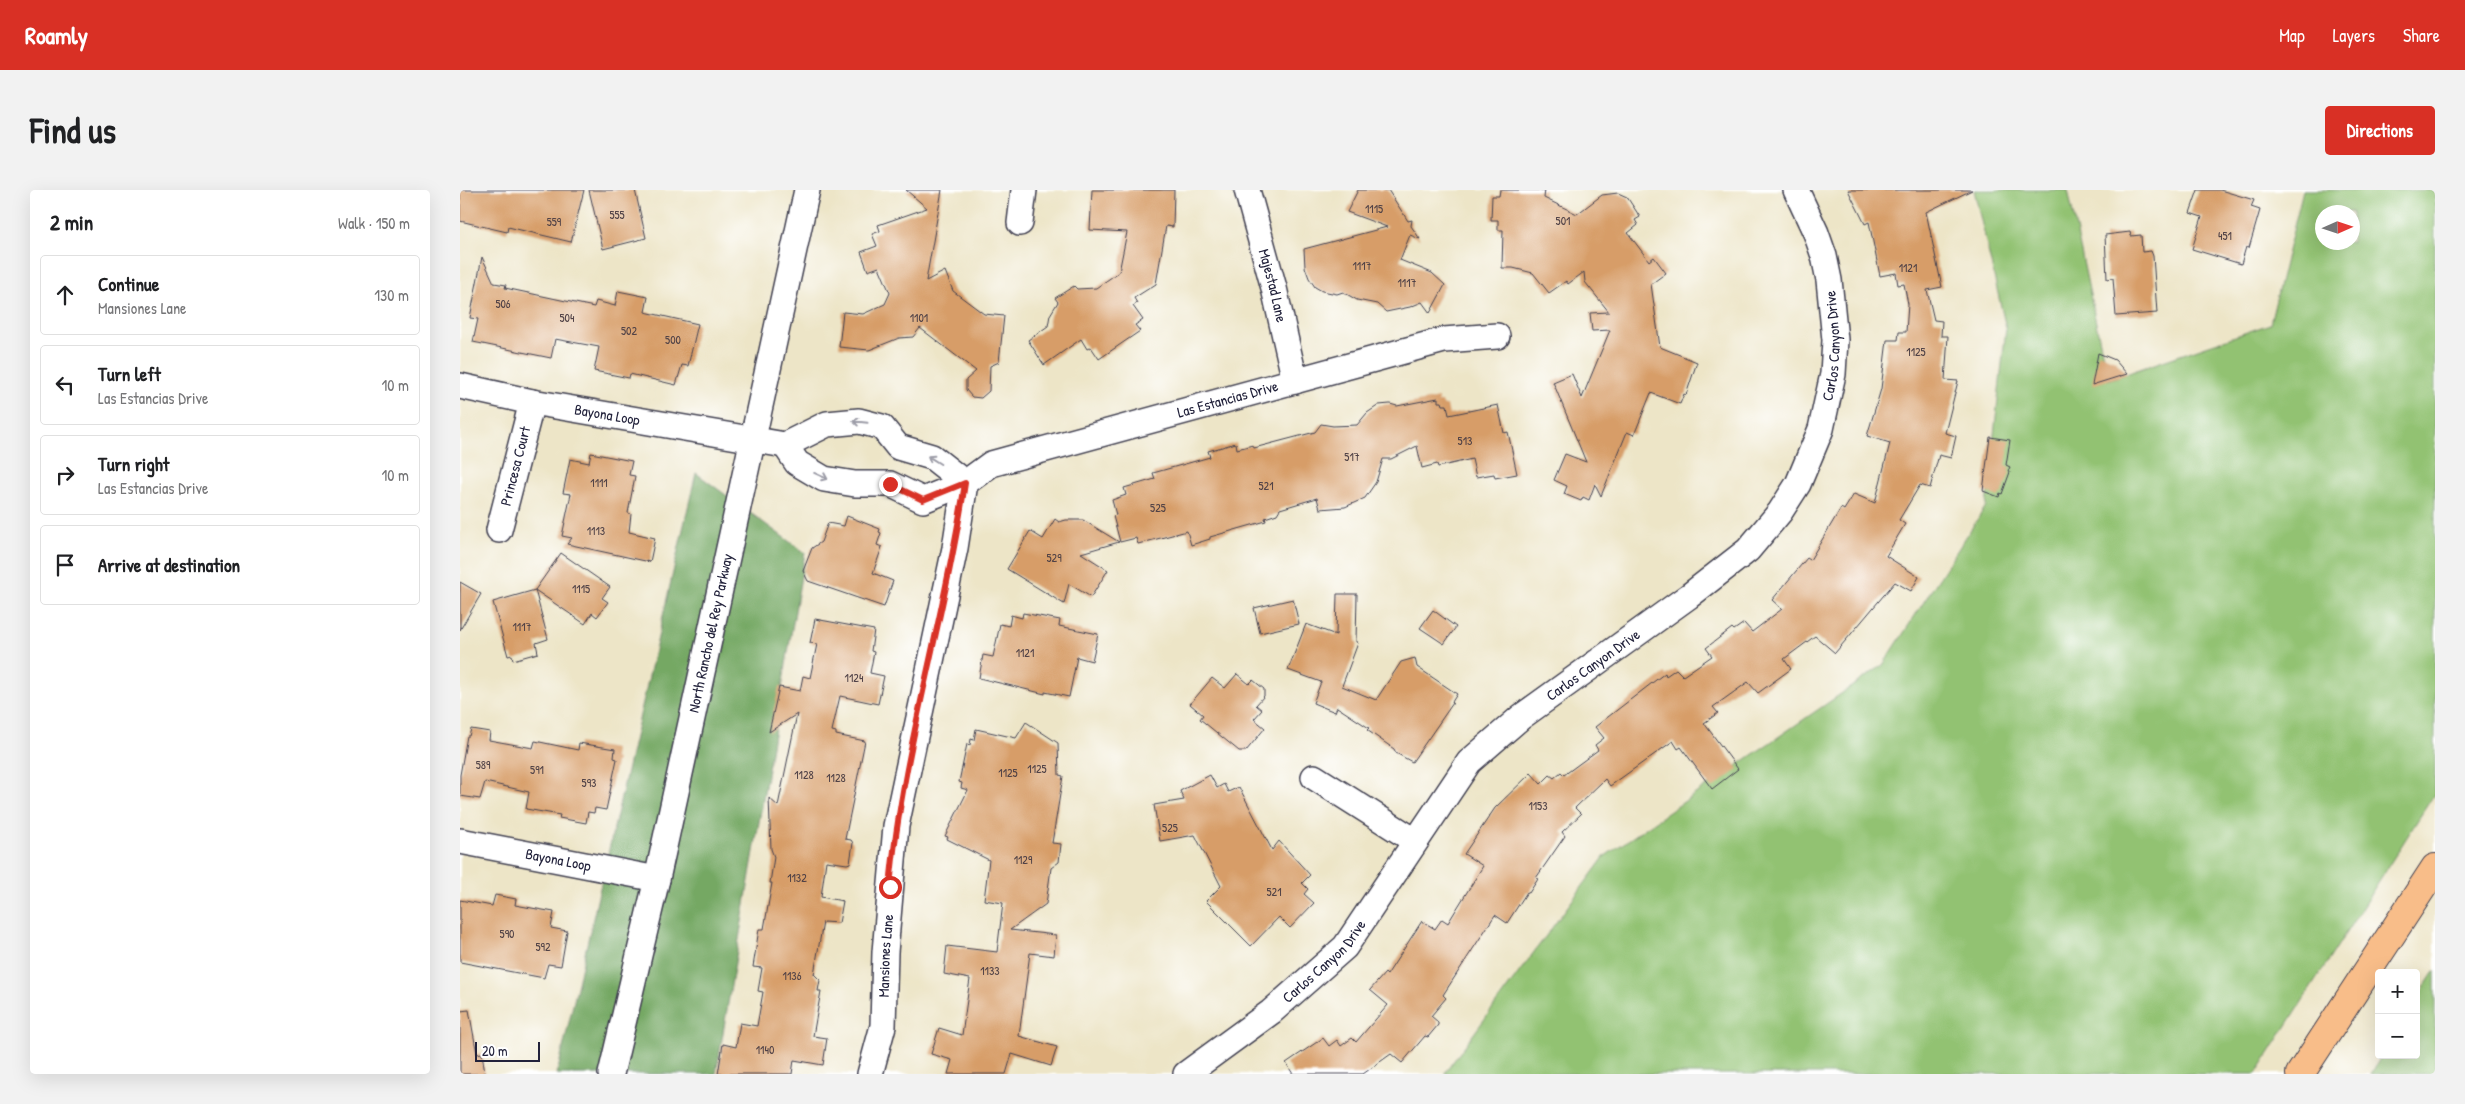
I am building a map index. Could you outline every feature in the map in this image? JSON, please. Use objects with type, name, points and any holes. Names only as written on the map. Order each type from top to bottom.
[{"type":"main road","points":[[2300,1074],[2435,868]]},
{"type":"street","name":"North Rancho del Rey Parkway","points":[[611,1074],[657,879],[807,190]]},
{"type":"street","points":[[1020,222],[1024,190]]},
{"type":"street","name":"Majestad Lane","points":[[1247,190],[1274,288],[1295,381]]},
{"type":"street","name":"Carlos Canyon Drive","points":[[1186,1074],[1271,1012],[1345,947],[1414,841],[1469,762],[1521,717],[1748,550],[1780,512],[1798,484],[1821,429],[1833,374],[1835,340],[1829,280],[1824,256],[1796,190]]},
{"type":"street","name":"Las Estancias Drive","points":[[786,445],[797,463],[824,478],[855,484],[890,484],[923,500],[965,483],[991,464],[1444,340],[1497,336]]},
{"type":"street","name":"Bayona Loop","points":[[460,386],[532,402],[754,439]]},
{"type":"street","name":"Princesa Court","points":[[499,530],[532,402]]},
{"type":"street","points":[[754,439],[786,445],[827,424],[859,421],[882,426],[898,447],[932,457],[965,483]]},
{"type":"street","points":[[890,484],[898,447]]},
{"type":"street","name":"Mansiones Lane","points":[[870,1074],[883,1026],[885,952],[896,826],[955,548],[965,483]]},
{"type":"street","points":[[1314,777],[1414,841]]},
{"type":"street","name":"Bayona Loop","points":[[460,841],[657,879]]},
{"type":"green space","points":[[1974,190],[2068,190],[2108,380],[2270,324],[2303,190],[2435,190],[2435,793],[2256,1074],[1444,1074],[1605,856],[1883,665],[1986,506],[2006,328]]},
{"type":"green space","points":[[696,473],[805,553],[716,1074],[557,1074]]},
{"type":"green space","points":[[2435,970],[2435,1074],[2371,1074],[2380,1059],[2420,1059],[2420,994]]},
{"type":"building","points":[[460,190],[584,190],[571,242],[508,227],[507,232],[460,221]]},
{"type":"building","points":[[589,190],[635,190],[646,238],[603,249]]},
{"type":"building","points":[[906,190],[942,190],[926,281],[945,271],[953,291],[984,314],[1004,316],[999,362],[990,366],[989,391],[981,398],[972,397],[966,390],[966,380],[976,371],[920,328],[913,337],[899,338],[869,350],[839,347],[843,312],[863,314],[885,304],[890,293],[879,267],[868,271],[861,252],[877,246],[872,234],[880,231],[878,225],[927,208]]},
{"type":"building","points":[[1092,190],[1174,190],[1173,227],[1166,226],[1156,284],[1134,298],[1137,303],[1133,306],[1143,320],[1135,325],[1140,331],[1099,359],[1091,347],[1087,349],[1081,339],[1044,365],[1028,340],[1048,326],[1050,315],[1058,302],[1055,298],[1074,286],[1077,289],[1096,288],[1119,272],[1127,232],[1090,230]]},
{"type":"building","points":[[1358,190],[1388,190],[1408,221],[1412,220],[1411,226],[1420,239],[1410,235],[1400,260],[1432,273],[1445,285],[1430,313],[1422,302],[1410,307],[1386,312],[1377,304],[1357,300],[1343,292],[1337,294],[1322,291],[1315,287],[1309,278],[1305,267],[1304,249],[1387,227],[1347,212]]},
{"type":"building","points":[[1500,190],[1545,190],[1544,198],[1577,214],[1602,195],[1618,193],[1627,197],[1640,217],[1635,220],[1638,225],[1628,233],[1649,261],[1654,257],[1666,273],[1651,284],[1660,347],[1697,362],[1686,395],[1684,394],[1680,404],[1651,393],[1634,435],[1627,432],[1601,496],[1595,484],[1589,500],[1583,497],[1581,501],[1564,494],[1567,486],[1554,480],[1565,454],[1586,462],[1553,382],[1572,374],[1582,398],[1610,330],[1592,331],[1590,313],[1609,312],[1585,282],[1584,272],[1568,284],[1566,281],[1549,293],[1533,273],[1513,268],[1502,268],[1503,230],[1498,230],[1498,220],[1491,220],[1492,196],[1499,196]]},
{"type":"building","points":[[1848,190],[1972,190],[1926,212],[1942,287],[1927,290],[1934,320],[1942,321],[1941,336],[1948,336],[1945,380],[1958,381],[1945,433],[1956,436],[1951,458],[1939,455],[1930,488],[1920,485],[1899,520],[1905,524],[1886,556],[1919,577],[1911,591],[1895,582],[1835,653],[1815,636],[1784,659],[1791,669],[1758,693],[1748,682],[1713,707],[1718,713],[1704,723],[1738,769],[1712,789],[1681,747],[1678,749],[1673,741],[1610,786],[1605,779],[1575,808],[1581,814],[1562,832],[1565,836],[1536,878],[1538,879],[1529,893],[1527,892],[1507,923],[1495,915],[1443,995],[1446,998],[1431,1016],[1438,1022],[1438,1025],[1428,1037],[1425,1036],[1402,1063],[1391,1054],[1363,1074],[1293,1074],[1286,1063],[1323,1038],[1329,1046],[1337,1040],[1341,1046],[1352,1038],[1356,1042],[1388,1005],[1370,990],[1385,973],[1387,975],[1422,921],[1435,929],[1442,919],[1448,923],[1483,866],[1464,854],[1495,808],[1531,773],[1541,784],[1550,775],[1554,778],[1561,772],[1564,775],[1598,750],[1595,745],[1604,738],[1595,727],[1665,673],[1666,676],[1676,669],[1683,676],[1712,656],[1706,648],[1732,628],[1734,630],[1744,623],[1752,632],[1782,609],[1772,600],[1807,558],[1810,560],[1841,508],[1844,510],[1854,494],[1875,503],[1890,443],[1867,436],[1881,389],[1887,340],[1898,340],[1899,332],[1906,332],[1908,304],[1904,284],[1898,285],[1896,273],[1880,276],[1869,222],[1865,224]]},
{"type":"building","points":[[2198,190],[2220,190],[2254,200],[2251,207],[2260,210],[2249,248],[2246,247],[2241,264],[2192,249],[2202,217],[2190,213]]},
{"type":"building","points":[[2130,232],[2131,236],[2141,235],[2142,252],[2151,251],[2153,256],[2157,313],[2116,316],[2113,278],[2107,279],[2105,235]]},
{"type":"building","points":[[482,257],[494,283],[506,285],[505,288],[594,307],[596,301],[615,306],[618,291],[648,297],[645,312],[698,324],[688,366],[682,365],[676,385],[630,374],[629,378],[594,371],[599,347],[555,339],[551,358],[473,342],[478,319],[470,318]]},
{"type":"building","points":[[2098,353],[2115,360],[2127,374],[2092,385]]},
{"type":"building","points":[[1438,398],[1438,402],[1447,405],[1449,415],[1498,405],[1504,433],[1508,432],[1517,474],[1495,478],[1494,474],[1476,477],[1472,459],[1438,467],[1437,464],[1422,468],[1417,446],[1391,459],[1383,459],[1376,482],[1365,498],[1345,507],[1320,509],[1317,498],[1280,509],[1277,514],[1265,518],[1266,521],[1210,537],[1210,539],[1191,545],[1187,531],[1138,544],[1136,538],[1120,542],[1113,516],[1116,515],[1112,500],[1126,495],[1124,488],[1155,479],[1153,473],[1210,457],[1208,451],[1236,443],[1237,449],[1253,445],[1254,448],[1315,432],[1321,424],[1333,426],[1357,425],[1367,413],[1379,405],[1390,404],[1397,406]]},
{"type":"building","points":[[1990,437],[2010,440],[2006,465],[2010,467],[2008,471],[2010,472],[2002,494],[2000,493],[1999,497],[1983,491]]},
{"type":"building","points":[[591,453],[632,461],[629,475],[635,476],[628,513],[631,514],[629,532],[655,538],[650,562],[567,544],[572,538],[562,536],[571,494],[563,493],[570,459],[589,463]]},
{"type":"building","points":[[847,516],[880,529],[879,532],[881,533],[877,545],[882,547],[873,573],[893,581],[884,607],[808,581],[803,571],[812,548],[821,542],[828,523],[844,526]]},
{"type":"building","points":[[1055,519],[1059,522],[1083,520],[1119,542],[1081,553],[1108,570],[1091,597],[1069,584],[1064,604],[1007,569],[1030,531],[1043,539]]},
{"type":"building","points":[[561,553],[610,587],[602,598],[608,602],[597,617],[592,613],[585,624],[535,590]]},
{"type":"building","points":[[460,582],[481,594],[460,630]]},
{"type":"building","points":[[535,590],[548,639],[536,643],[538,653],[513,660],[512,655],[508,656],[493,602]]},
{"type":"building","points":[[1337,594],[1357,594],[1356,642],[1358,643],[1342,686],[1376,700],[1401,662],[1415,658],[1417,667],[1457,694],[1453,703],[1412,762],[1396,753],[1394,749],[1367,730],[1369,728],[1337,707],[1335,712],[1313,703],[1321,682],[1288,670],[1306,624],[1336,635]]},
{"type":"building","points":[[1293,599],[1299,624],[1260,633],[1254,608]]},
{"type":"building","points":[[1433,610],[1456,627],[1444,644],[1420,628]]},
{"type":"building","points":[[1023,613],[1060,620],[1059,626],[1098,634],[1092,661],[1077,657],[1069,697],[1045,692],[1045,694],[979,678],[983,655],[993,657],[1000,624],[1009,626],[1011,615],[1022,618]]},
{"type":"building","points":[[815,619],[874,630],[871,651],[874,652],[870,673],[884,676],[878,704],[840,696],[832,731],[836,732],[836,735],[865,741],[845,839],[851,840],[853,843],[850,863],[826,861],[821,897],[843,901],[839,923],[823,922],[814,974],[820,980],[818,991],[821,991],[813,1036],[827,1038],[823,1065],[794,1060],[792,1074],[718,1074],[723,1044],[736,1047],[740,1023],[757,1026],[763,992],[758,991],[762,968],[753,967],[759,929],[764,929],[772,883],[770,883],[774,857],[771,849],[769,798],[778,806],[797,714],[769,732],[779,687],[800,691],[803,676],[810,678],[817,644],[810,643]]},
{"type":"building","points":[[1237,674],[1249,684],[1253,680],[1264,689],[1264,696],[1256,705],[1262,710],[1254,719],[1265,728],[1246,751],[1239,751],[1200,719],[1203,715],[1190,704],[1212,678],[1225,688]]},
{"type":"building","points":[[1026,722],[1058,743],[1059,775],[1063,776],[1052,843],[1061,844],[1059,862],[1051,868],[1046,904],[1010,930],[1056,935],[1054,956],[1030,953],[1019,1036],[1057,1047],[1051,1066],[1012,1054],[1006,1074],[948,1074],[952,1060],[931,1054],[939,1028],[962,1035],[970,979],[944,974],[947,946],[997,952],[1003,903],[984,900],[989,860],[947,839],[948,837],[945,836],[968,790],[961,788],[962,783],[959,782],[967,744],[970,745],[971,739],[974,740],[976,729],[1016,738]]},
{"type":"building","points":[[471,729],[490,732],[489,740],[533,748],[535,741],[578,750],[579,743],[615,749],[614,758],[617,759],[606,810],[595,808],[594,813],[588,812],[586,823],[559,818],[560,815],[526,809],[529,792],[485,782],[480,799],[460,796],[460,775],[467,736],[469,736]]},
{"type":"building","points":[[1210,775],[1217,788],[1224,784],[1228,792],[1239,787],[1272,850],[1279,841],[1310,875],[1302,883],[1308,889],[1304,894],[1314,903],[1290,928],[1279,917],[1251,946],[1206,901],[1221,886],[1195,835],[1160,841],[1154,805],[1184,800],[1180,791]]},
{"type":"building","points":[[495,895],[516,899],[515,905],[554,912],[551,928],[567,931],[561,966],[548,964],[544,978],[460,962],[460,900],[492,906]]},
{"type":"building","points":[[469,1010],[477,1054],[482,1053],[485,1074],[460,1074],[460,1011]]},
{"type":"route","points":[[890,484],[923,500],[965,483],[955,548],[896,826],[890,887]]}]
